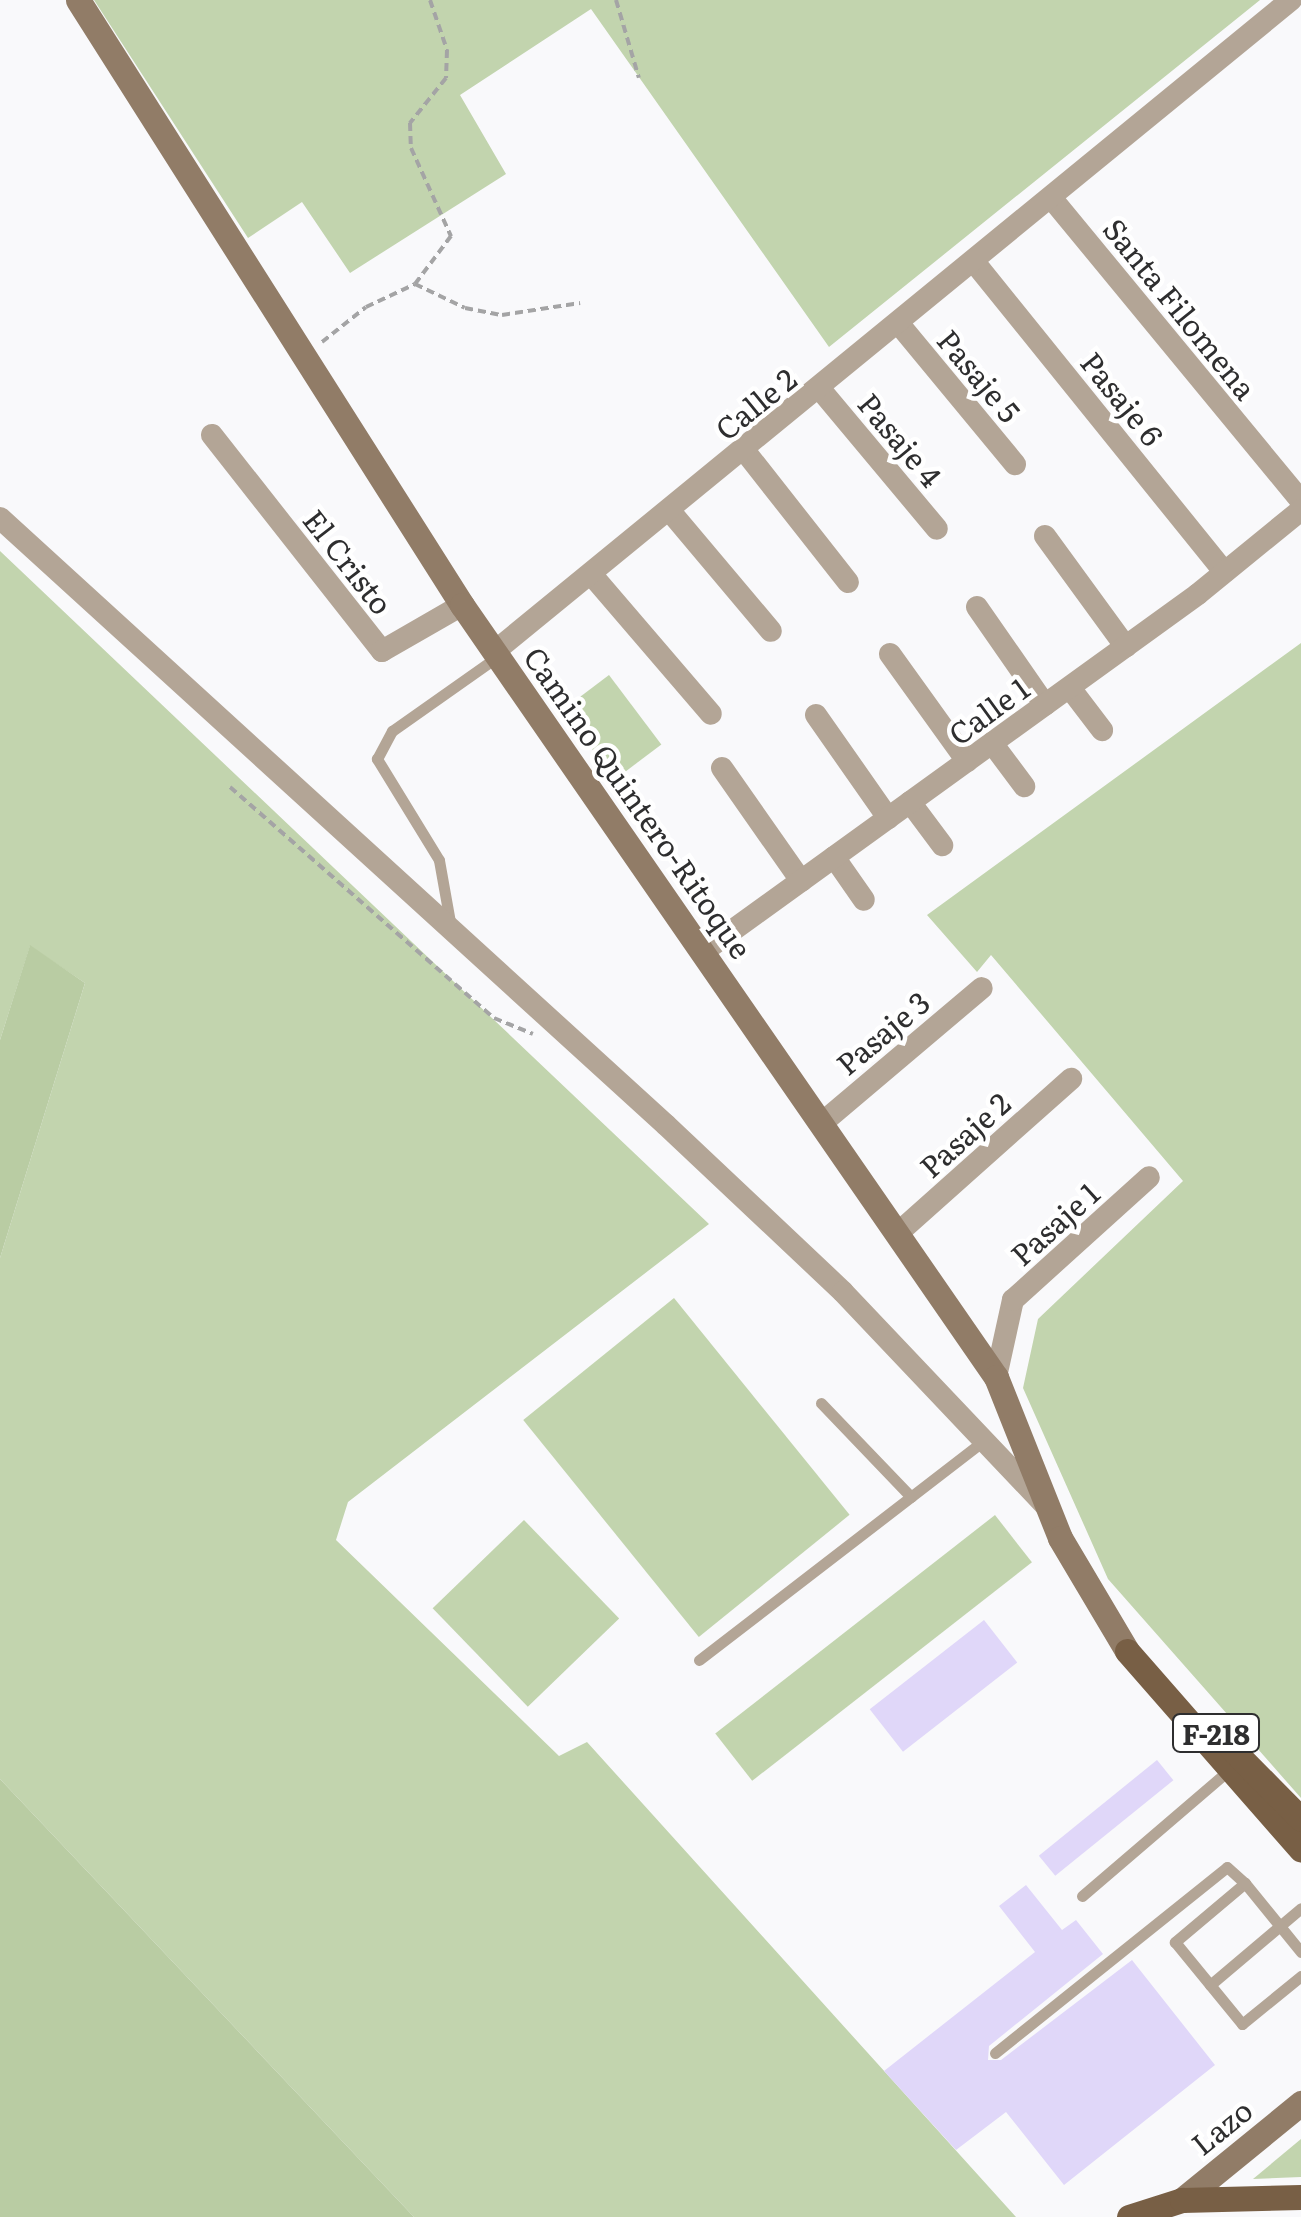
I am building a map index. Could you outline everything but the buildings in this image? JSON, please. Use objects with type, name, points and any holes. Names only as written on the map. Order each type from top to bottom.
[{"type":"main road","name":"Camino Quintero-Ritoque","points":[[78,0],[462,605],[996,1376],[1075,1569],[1127,1651],[1301,1850]]},
{"type":"main road","name":"Camino Quintero-Ritoque","points":[[1127,1651],[1301,1820]]},
{"type":"main road","name":"Lazo","points":[[1182,2200],[1301,2102]]},
{"type":"main road","points":[[1129,2217],[1182,2200],[1301,2196]]},
{"type":"street","points":[[1290,0],[1301,13]]},
{"type":"street","name":"Calle 2","points":[[496,655],[590,574],[1053,200],[1290,0]]},
{"type":"street","name":"Santa Filomena","points":[[1053,200],[1301,501]]},
{"type":"street","name":"Pasaje 6","points":[[976,262],[1224,572]]},
{"type":"street","name":"Pasaje 5","points":[[899,324],[1014,464]]},
{"type":"street","name":"Pasaje 4","points":[[820,389],[936,529]]},
{"type":"street","name":"El Cristo","points":[[212,436],[382,651],[462,605]]},
{"type":"street","points":[[744,450],[848,582]]},
{"type":"street","points":[[669,510],[772,631]]},
{"type":"street","name":"Calle 1","points":[[704,951],[1126,647],[1301,510]]},
{"type":"street","points":[[0,518],[450,922],[842,1292],[1047,1507]]},
{"type":"street","points":[[1046,536],[1126,647]]},
{"type":"street","points":[[590,574],[711,714]]},
{"type":"street","points":[[977,606],[1046,705]]},
{"type":"street","points":[[890,654],[967,761]]},
{"type":"street","points":[[1070,688],[1102,730]]},
{"type":"street","points":[[816,715],[888,818]]},
{"type":"street","points":[[992,743],[1024,786]]},
{"type":"street","points":[[722,768],[801,880]]},
{"type":"street","points":[[910,802],[942,845]]},
{"type":"street","points":[[834,856],[864,900]]},
{"type":"street","name":"Pasaje 3","points":[[822,1123],[982,988]]},
{"type":"street","name":"Pasaje 2","points":[[898,1233],[1071,1079]]},
{"type":"street","name":"Pasaje 1","points":[[996,1376],[1013,1300],[1149,1177]]},
{"type":"lane","points":[[450,922],[440,860],[377,759],[392,731],[496,655]]},
{"type":"lane","points":[[821,1404],[911,1497]]},
{"type":"lane","points":[[700,1660],[983,1440]]},
{"type":"lane","points":[[1082,1896],[1230,1770]]},
{"type":"lane","points":[[995,2052],[1227,1867],[1301,1952]]},
{"type":"lane","points":[[1245,1884],[1174,1942],[1242,2024],[1301,1976]]},
{"type":"lane","points":[[1210,1985],[1301,1908]]},
{"type":"path","points":[[302,358],[366,307],[415,284],[451,236],[411,148],[410,123],[446,78],[447,50],[430,0]]},
{"type":"path","points":[[616,0],[639,78]]},
{"type":"path","points":[[415,284],[465,308],[502,314],[580,303]]},
{"type":"path","points":[[230,786],[494,1018],[542,1038]]},
{"type":"green space","points":[[94,0],[1260,0],[829,347],[591,9],[460,95],[506,174],[350,273],[302,202],[248,238]]},
{"type":"green space","points":[[0,551],[709,1224],[348,1502],[336,1540],[559,1756],[587,1742],[1016,2217],[414,2217],[0,1779],[0,1258],[85,983],[30,946],[0,1040]]},
{"type":"green space","points":[[1301,643],[1301,1798],[1108,1579],[1023,1388],[1038,1319],[1183,1181],[991,955],[977,972],[927,915]]},
{"type":"green space","points":[[609,675],[661,744],[615,779],[563,710]]},
{"type":"green space","points":[[30,945],[85,983],[0,1258],[0,1040]]},
{"type":"green space","points":[[674,1298],[850,1515],[699,1637],[523,1420]]},
{"type":"green space","points":[[995,1515],[1032,1562],[752,1781],[715,1734]]},
{"type":"green space","points":[[524,1520],[619,1619],[528,1707],[433,1608]]},
{"type":"green space","points":[[0,1779],[414,2217],[0,2217]]},
{"type":"green space","points":[[1301,2139],[1301,2177],[1253,2179]]}]
